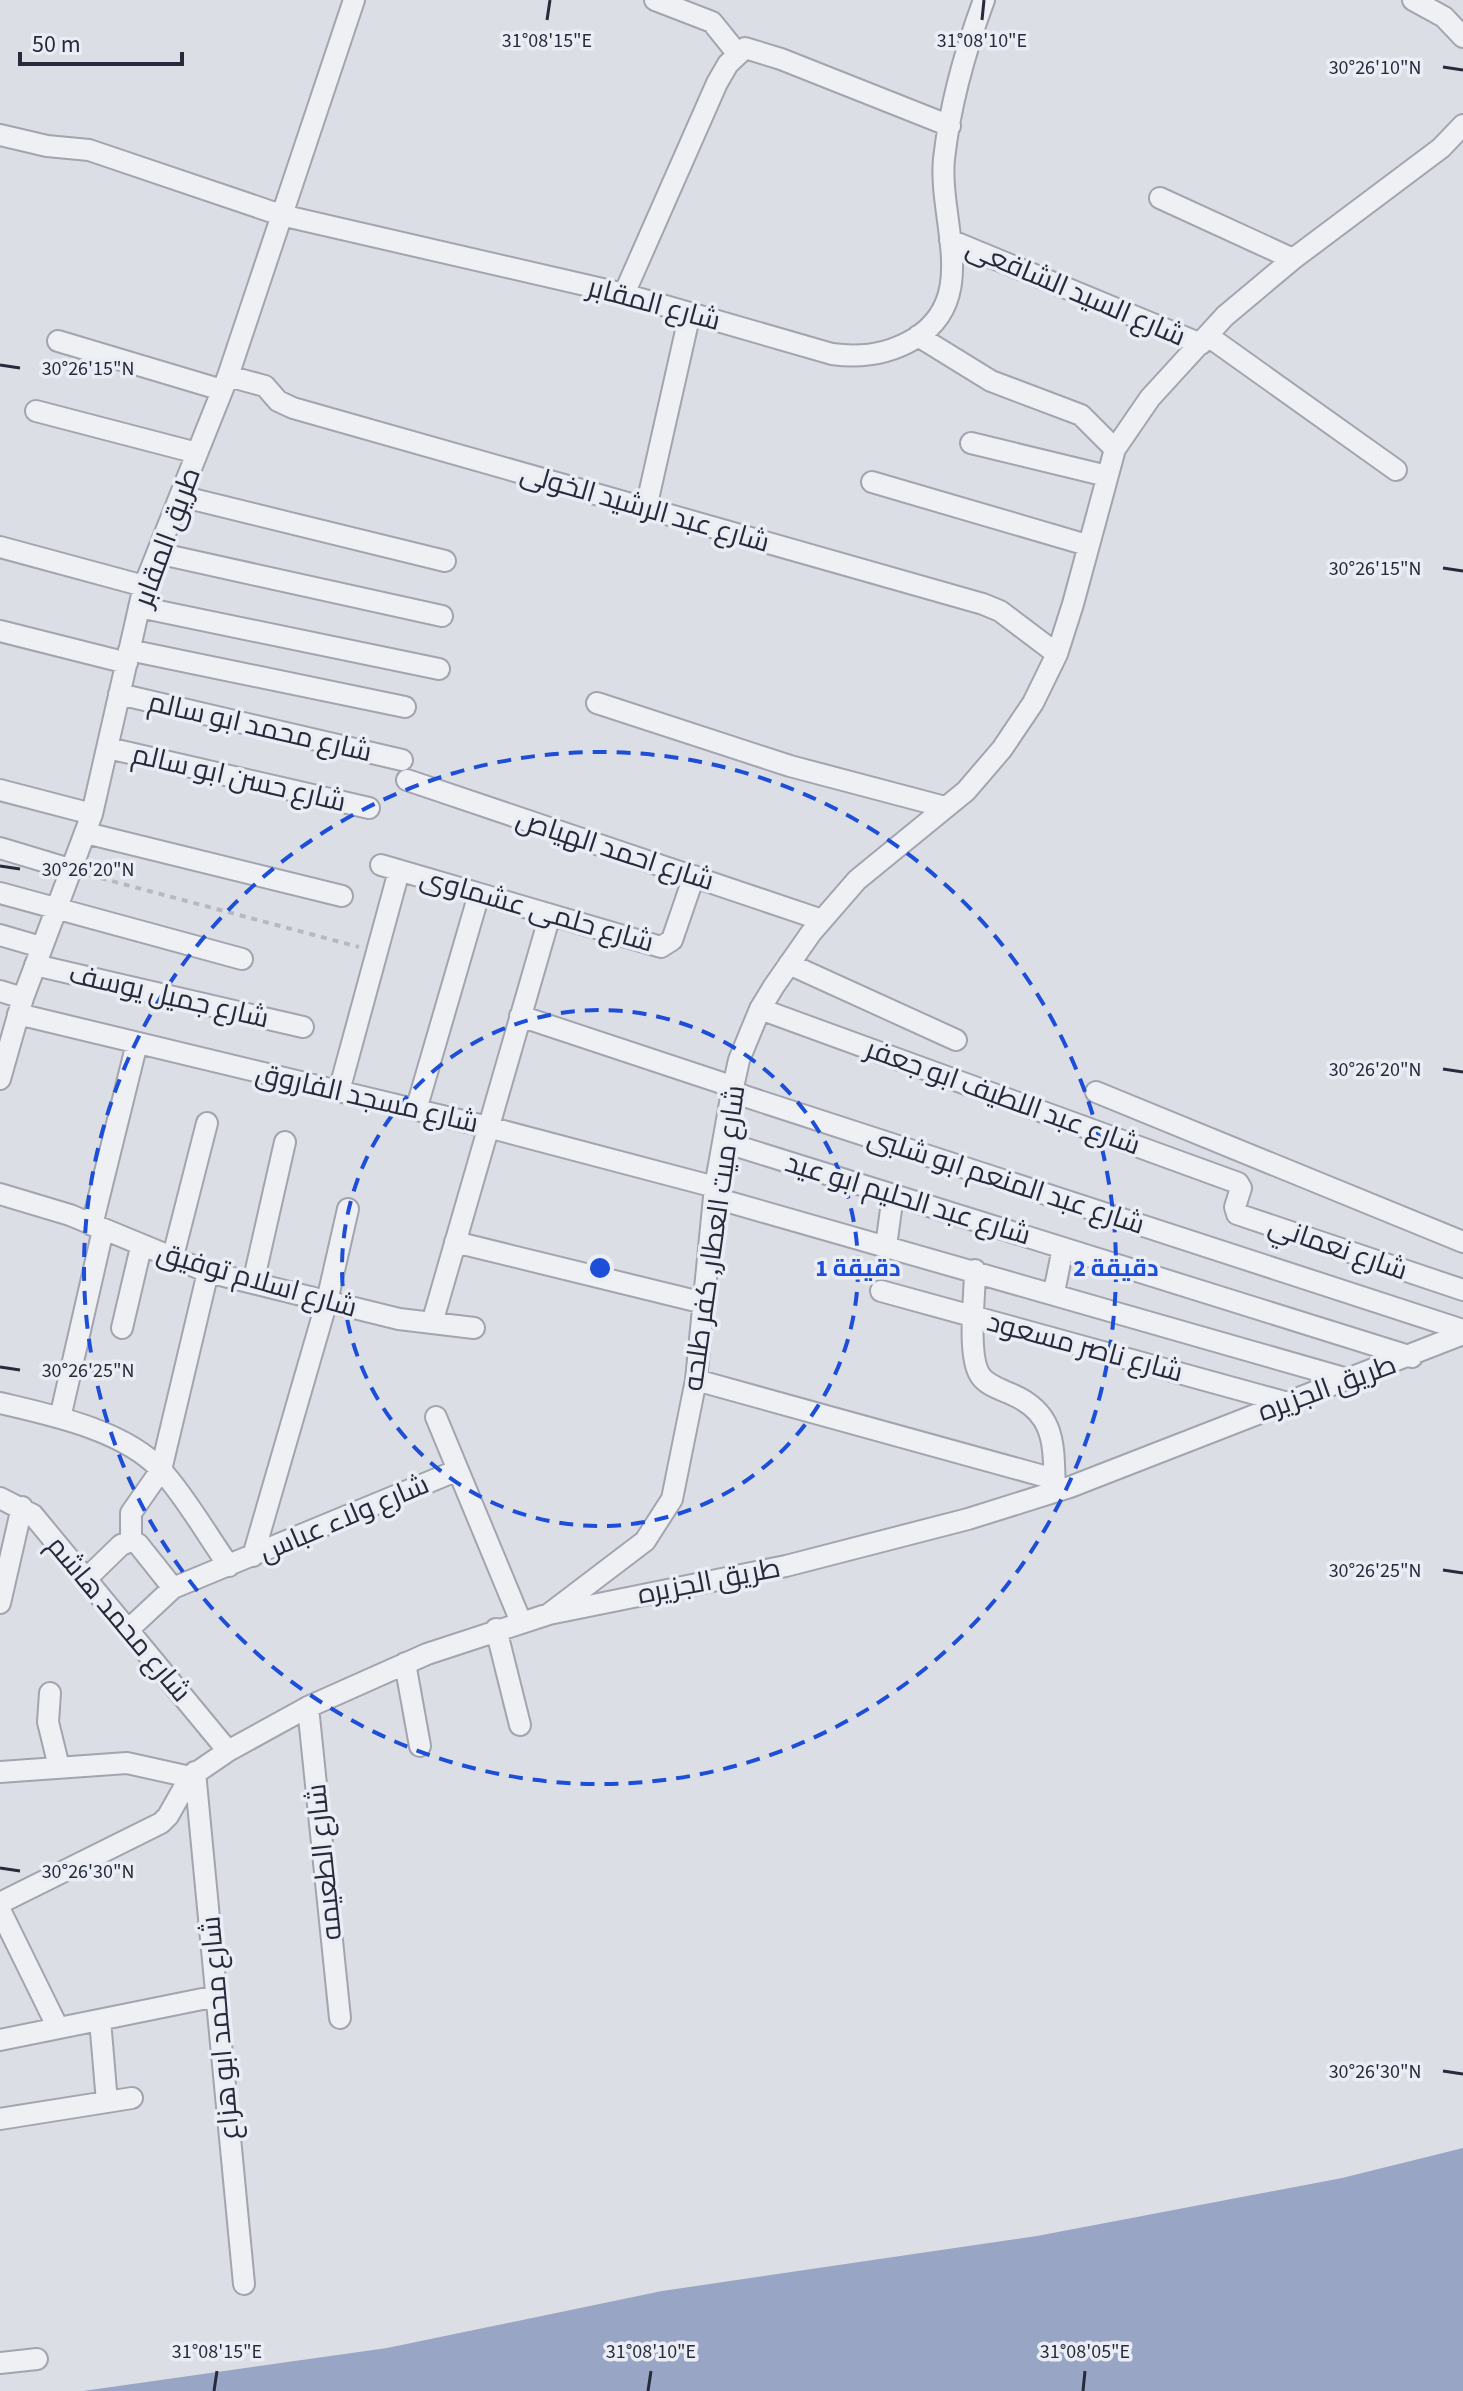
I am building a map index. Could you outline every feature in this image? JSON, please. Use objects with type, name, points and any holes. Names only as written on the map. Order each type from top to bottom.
[{"type":"street","name":"طريق المقابر","points":[[1,1069],[14,1017],[89,824],[144,586],[225,383],[354,0]]},
{"type":"street","points":[[655,0],[712,22],[737,53]]},
{"type":"street","points":[[981,9],[997,0]]},
{"type":"street","points":[[1413,0],[1444,17],[1463,37]]},
{"type":"street","name":"شارع المقابر","points":[[0,135],[47,146],[89,150],[281,215],[624,294],[847,356],[878,353],[918,336],[938,319],[949,295],[953,268],[943,184],[950,126],[967,47],[981,9]]},
{"type":"street","points":[[624,294],[717,83],[737,53],[745,48],[950,126]]},
{"type":"street","name":"شارع ميت العطار, كفر طلحه","points":[[549,1614],[625,1558],[660,1521],[679,1475],[696,1380],[715,1193],[733,1089],[739,1060],[760,1009],[822,920],[857,880],[966,791],[1002,749],[1033,703],[1057,654],[1115,449],[1150,398],[1225,316],[1293,259],[1441,148],[1463,125]]},
{"type":"street","points":[[1160,198],[1293,259]]},
{"type":"street","name":"شارع السيد الشافعى","points":[[950,240],[1204,340],[1396,470]]},
{"type":"street","points":[[646,508],[690,313]]},
{"type":"street","points":[[918,336],[991,381],[1081,415],[1115,449]]},
{"type":"street","name":"شارع عبد الرشيد الخولى","points":[[58,341],[225,383],[265,386],[278,401],[293,408],[983,604],[1000,611],[1057,654]]},
{"type":"street","points":[[36,411],[197,453]]},
{"type":"street","points":[[971,443],[1107,476]]},
{"type":"street","points":[[872,482],[1087,545]]},
{"type":"street","points":[[180,496],[445,561]]},
{"type":"street","points":[[0,547],[144,586]]},
{"type":"street","points":[[157,553],[442,616]]},
{"type":"street","points":[[139,607],[439,669]]},
{"type":"street","points":[[0,631],[405,707]]},
{"type":"street","name":"شارع محمد ابو سالم","points":[[119,694],[404,770]]},
{"type":"street","points":[[597,703],[790,766],[945,807]]},
{"type":"street","name":"شارع حسن ابو سالم","points":[[108,748],[369,808]]},
{"type":"street","name":"شارع احمد الهياص","points":[[404,770],[822,920]]},
{"type":"street","points":[[0,790],[89,824],[342,896]]},
{"type":"street","points":[[0,848],[73,870]]},
{"type":"street","name":"شارع حلمى عشماوى","points":[[377,951],[390,868],[666,946],[672,940],[694,876]]},
{"type":"street","points":[[0,893],[242,959]]},
{"type":"street","points":[[416,1110],[479,894]]},
{"type":"street","points":[[432,1323],[550,915]]},
{"type":"street","name":"شارع جميل يوسف","points":[[0,935],[38,956],[303,1027]]},
{"type":"street","points":[[339,1091],[377,951]]},
{"type":"street","points":[[789,964],[956,1040]]},
{"type":"street","name":"شارع مسجد الفاروق","points":[[0,991],[14,1017],[137,1043],[488,1127],[1351,1380]]},
{"type":"street","name":"شارع عبد اللطيف ابو جعفر","points":[[760,1009],[1238,1183],[1241,1190]]},
{"type":"street","name":"شارع عبد المنعم ابو شلبى","points":[[520,1016],[1463,1332]]},
{"type":"street","points":[[60,1418],[137,1043]]},
{"type":"street","points":[[1096,1092],[1463,1242]]},
{"type":"street","points":[[172,1260],[207,1123]]},
{"type":"street","points":[[253,1283],[285,1142]]},
{"type":"street","name":"شارع عبد الحليم ابو عيد","points":[[724,1142],[1412,1357]]},
{"type":"street","name":"شارع نعماني","points":[[1241,1190],[1235,1209],[1239,1215],[1463,1290]]},
{"type":"street","name":"شارع اسلام توفيق","points":[[0,1194],[98,1228],[208,1272],[327,1301],[432,1323],[474,1328]]},
{"type":"street","points":[[886,1246],[893,1195]]},
{"type":"street","points":[[253,1556],[327,1301],[348,1209]]},
{"type":"street","points":[[455,1242],[704,1303]]},
{"type":"street","points":[[122,1328],[141,1247]]},
{"type":"street","points":[[1054,1292],[1063,1248]]},
{"type":"street","points":[[696,1380],[1054,1485],[1052,1440],[1043,1416],[1029,1403],[980,1377],[975,1358],[975,1270]]},
{"type":"street","points":[[131,1541],[131,1513],[161,1470],[208,1272]]},
{"type":"street","name":"شارع ناصر مسعود","points":[[881,1291],[1288,1403]]},
{"type":"street","name":"طريق الجزيره","points":[[0,1903],[161,1823],[192,1774],[228,1751],[308,1707],[405,1663],[496,1629],[549,1614],[786,1566],[968,1519],[1054,1485],[1412,1357],[1463,1332]]},
{"type":"street","points":[[0,1403],[60,1418],[113,1439],[161,1470],[229,1566]]},
{"type":"street","points":[[436,1417],[521,1622]]},
{"type":"street","name":"شارع ولاء عباس","points":[[173,1588],[458,1470]]},
{"type":"street","name":"شارع محمد هاشم","points":[[0,1498],[22,1507],[86,1579],[228,1751]]},
{"type":"street","points":[[0,1603],[22,1507]]},
{"type":"street","points":[[86,1579],[121,1545],[131,1541],[138,1544],[173,1588],[128,1630]]},
{"type":"street","points":[[496,1629],[520,1725]]},
{"type":"street","points":[[405,1663],[420,1746]]},
{"type":"street","points":[[50,1693],[48,1722],[59,1767]]},
{"type":"street","name":"شارع الطعيمه","points":[[308,1707],[340,2018]]},
{"type":"street","points":[[0,1772],[127,1763],[192,1774]]},
{"type":"street","name":"شارع محمد ابو هزاع","points":[[192,1774],[244,2284]]},
{"type":"street","points":[[0,1910],[58,2028]]},
{"type":"street","points":[[0,2040],[217,1996]]},
{"type":"street","points":[[100,2020],[107,2102]]},
{"type":"street","points":[[0,2119],[132,2098]]},
{"type":"street","points":[[0,2363],[37,2359]]},
{"type":"path","points":[[73,870],[377,951]]},
{"type":"water","points":[[1463,2148],[1463,2391],[83,2391],[387,2348],[662,2291],[1037,2236],[1342,2178]]}]
